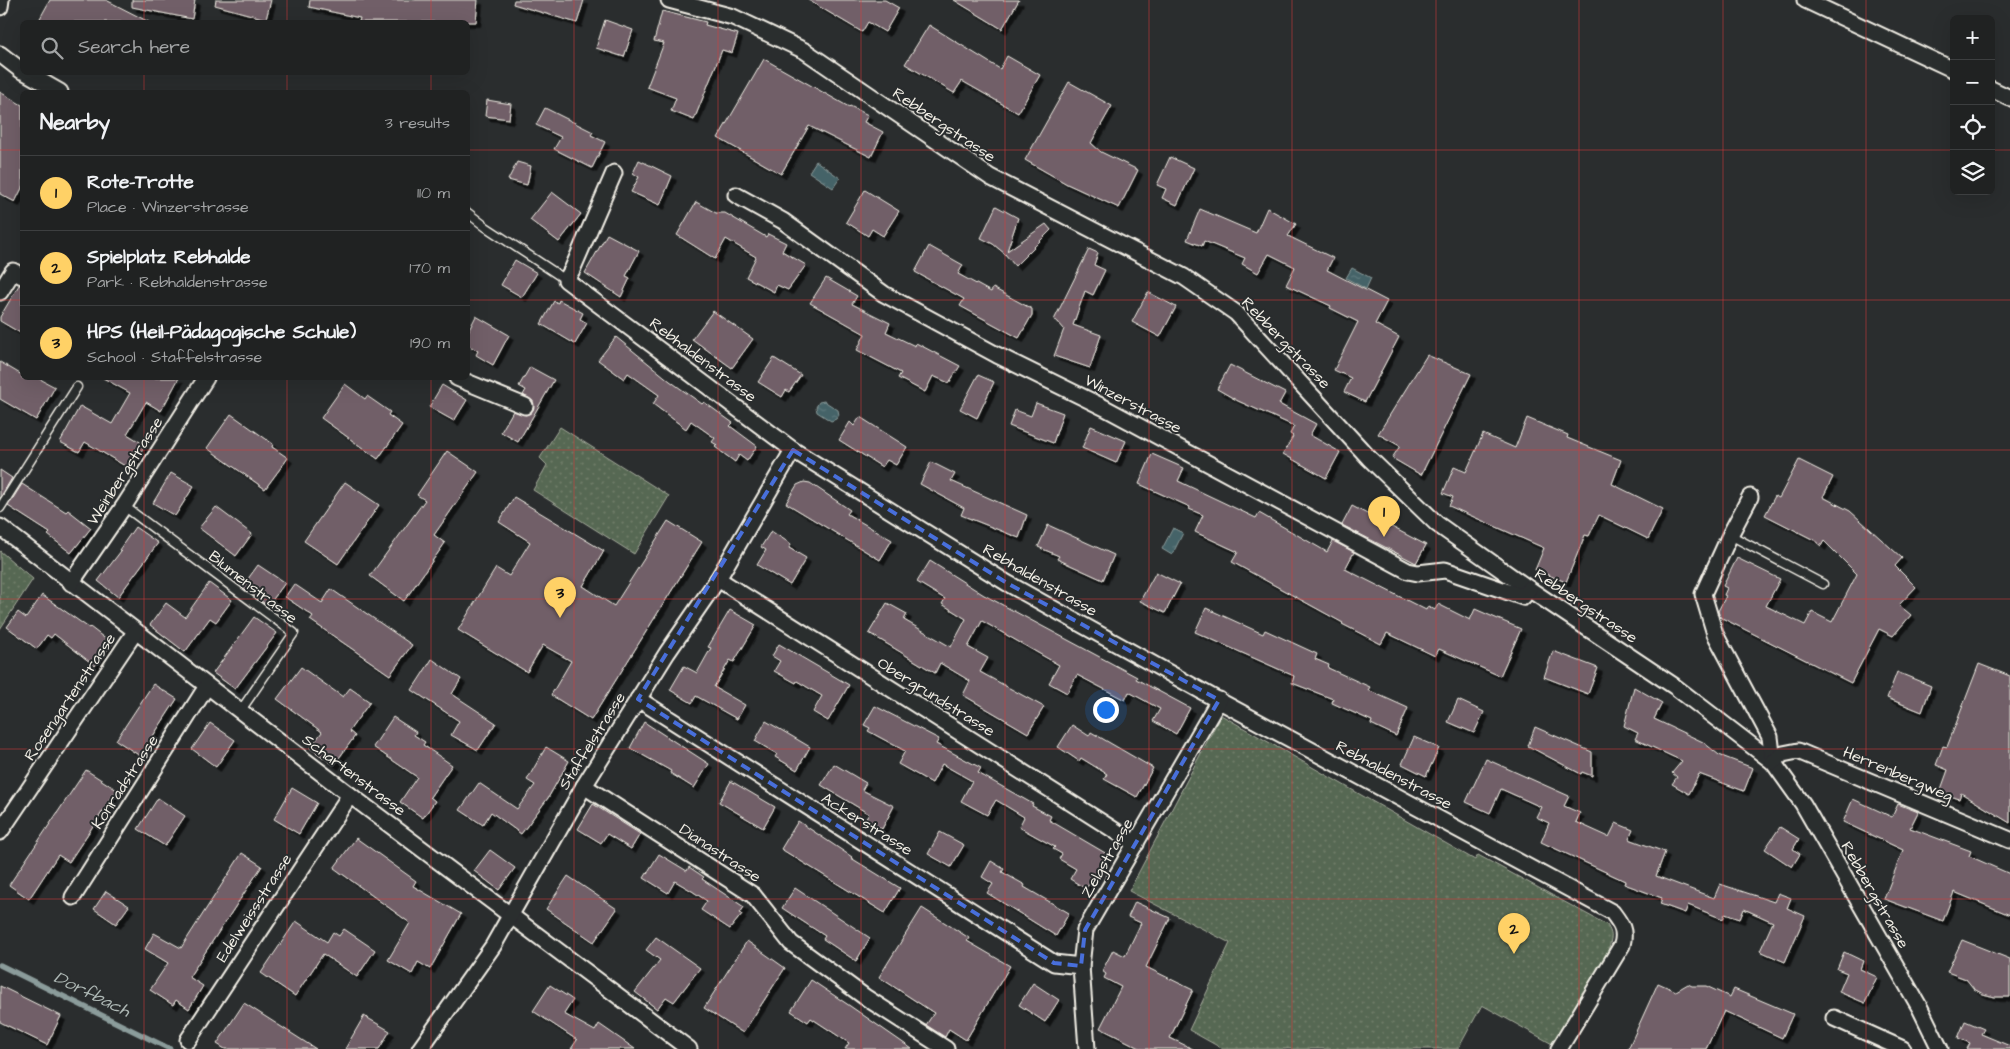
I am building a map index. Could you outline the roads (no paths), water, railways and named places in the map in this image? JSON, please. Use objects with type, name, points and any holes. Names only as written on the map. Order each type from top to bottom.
[{"type":"street","points":[[0,7],[1,0]]},
{"type":"street","name":"Rebbergstrasse","points":[[669,0],[733,17],[805,51],[990,177],[1192,282],[1236,313],[1369,458],[1437,524],[1529,590],[1674,686],[1774,762],[1803,804],[1920,1008],[1940,1049]]},
{"type":"street","points":[[1805,0],[1950,68]]},
{"type":"street","points":[[0,54],[20,69]]},
{"type":"street","points":[[29,75],[56,90]]},
{"type":"street","points":[[1995,91],[2010,98]]},
{"type":"street","points":[[566,280],[614,173]]},
{"type":"street","name":"Winzerstrasse","points":[[736,195],[783,221],[884,294],[997,355],[1105,408],[1408,571],[1418,573],[1445,570],[1523,597],[1529,590]]},
{"type":"street","points":[[0,292],[13,271],[20,275]]},
{"type":"street","name":"Rebhaldenstrasse","points":[[566,280],[793,450],[1008,583],[1219,700],[1612,912],[1623,926],[1624,936],[1622,945],[1559,1049]]},
{"type":"street","name":"Weinbergstrasse","points":[[71,583],[124,506],[205,380]]},
{"type":"street","points":[[462,380],[525,406]]},
{"type":"street","name":"Staffelstrasse","points":[[420,1049],[493,946],[584,786],[638,699],[718,579],[793,450]]},
{"type":"street","name":"Rebbergstrasse","points":[[1750,497],[1703,594],[1715,634],[1770,737],[1774,762]]},
{"type":"street","name":"Schartenstrasse","points":[[0,527],[350,795],[689,1049]]},
{"type":"street","name":"Obergrundstrasse","points":[[718,579],[1136,844]]},
{"type":"street","name":"Rosengartenstrasse","points":[[0,832],[135,632]]},
{"type":"street","name":"Konradstrasse","points":[[73,897],[207,686]]},
{"type":"street","name":"Ackerstrasse","points":[[638,699],[1054,963],[1081,966]]},
{"type":"street","name":"Zelgstrasse","points":[[1087,1049],[1081,966],[1085,930],[1219,700]]},
{"type":"street","name":"Herrenbergweg","points":[[1774,762],[1783,754],[1798,751],[2010,840]]},
{"type":"street","name":"Dianastrasse","points":[[584,786],[753,895],[791,943],[866,997],[946,1049]]},
{"type":"street","name":"Edelweissstrasse","points":[[188,1040],[350,795]]},
{"type":"street","points":[[1834,1018],[1903,1049]]},
{"type":"lane","points":[[470,215],[486,228],[566,280]]},
{"type":"lane","points":[[0,508],[77,386]]},
{"type":"lane","name":"Blumenstrasse","points":[[124,506],[294,633],[241,710]]},
{"type":"lane","points":[[1730,535],[1823,584]]},
{"type":"water","points":[[816,161],[840,178],[833,188],[809,172]]},
{"type":"water","points":[[1352,268],[1371,278],[1366,289],[1346,278]]},
{"type":"water","points":[[824,401],[838,410],[839,415],[836,419],[831,421],[817,412],[816,407],[819,402]]},
{"type":"water","points":[[1173,528],[1183,533],[1172,555],[1162,549]]},
{"type":"waterway","name":"Dorfbach","points":[[0,965],[170,1049]]},
{"type":"place","name":"Rote-Trotte","points":[[1384,537]]},
{"type":"place","name":"HPS (Heil-Pädagogische Schule)","points":[[560,618]]},
{"type":"place","name":"Spielplatz Rebhalde","points":[[1514,954]]}]
